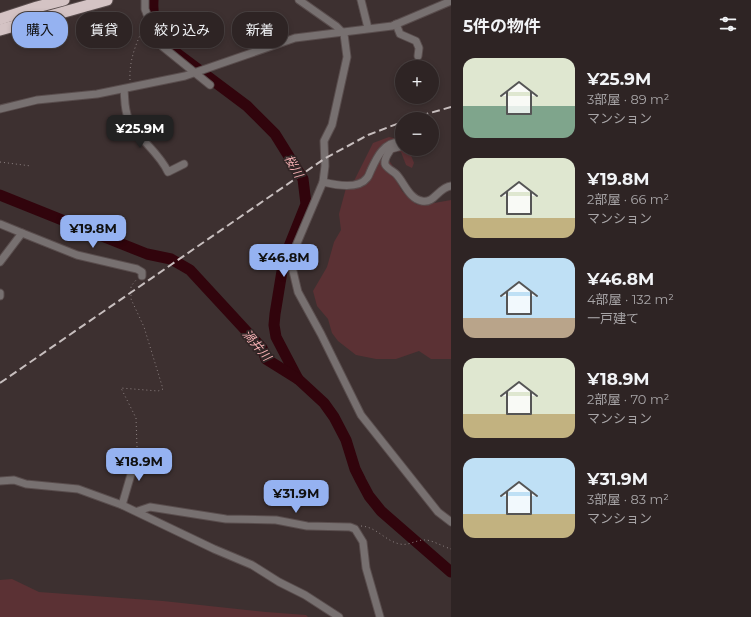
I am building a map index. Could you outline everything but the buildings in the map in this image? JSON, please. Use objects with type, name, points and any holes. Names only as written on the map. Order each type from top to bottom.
[{"type":"highway","points":[[1,23],[64,0]]},
{"type":"highway","points":[[1,23],[107,0]]},
{"type":"street","points":[[145,0],[146,12]]},
{"type":"street","points":[[299,0],[321,14],[344,34],[347,57],[332,125],[324,141],[325,166],[323,182],[295,248],[293,258],[293,275],[298,292],[321,334],[361,415],[429,500],[451,522]]},
{"type":"street","points":[[361,0],[368,28]]},
{"type":"street","points":[[0,109],[37,100],[97,94],[195,73],[295,38],[396,24],[451,1]]},
{"type":"street","points":[[396,24],[400,34],[416,40],[419,48],[418,56]]},
{"type":"street","points":[[164,48],[210,85]]},
{"type":"street","points":[[127,88],[128,118],[132,125],[160,159],[168,172],[184,164]]},
{"type":"street","points":[[323,182],[346,186],[359,183],[368,178],[380,152],[386,145],[395,142]]},
{"type":"street","points":[[395,147],[391,149],[385,158],[385,164],[387,168],[392,170],[399,177],[410,193],[422,201],[428,201],[442,189],[451,186]]},
{"type":"street","points":[[0,224],[77,255],[136,268],[142,272],[142,276]]},
{"type":"street","points":[[0,262],[22,233]]},
{"type":"street","points":[[122,504],[137,454]]},
{"type":"street","points":[[0,481],[14,480],[26,484],[78,490],[122,504],[180,533],[252,565],[339,617]]},
{"type":"street","points":[[138,511],[150,507],[226,519],[276,520],[307,526],[350,527],[355,529],[363,542],[366,568],[380,617]]},
{"type":"street","points":[[444,516],[451,511]]},
{"type":"path","points":[[127,88],[132,55],[140,36]]},
{"type":"path","points":[[0,162],[31,166]]},
{"type":"path","points":[[137,454],[136,418],[121,388],[158,391],[163,389],[144,327],[131,299],[131,286],[142,276]]},
{"type":"path","points":[[355,529],[360,526],[368,526],[387,539],[401,545],[428,540],[451,549]]},
{"type":"shaded area","points":[[389,137],[395,138],[395,152],[390,154],[388,159],[395,169],[397,182],[402,191],[416,204],[423,205],[451,200],[451,359],[431,359],[419,351],[396,359],[376,359],[356,355],[338,341],[332,333],[328,319],[317,306],[313,291],[327,267],[334,242],[341,230],[339,214],[346,188],[353,183],[373,143]]},
{"type":"shaded area","points":[[403,156],[411,156],[414,163],[412,168],[406,165]]},
{"type":"shaded area","points":[[12,579],[39,592],[163,601],[306,615],[308,617],[0,617],[0,580]]},
{"type":"waterway","name":"桜川","points":[[153,0],[155,24],[167,46],[247,106],[275,134],[303,179],[306,204],[284,259],[274,325],[276,337],[298,379]]},
{"type":"waterway","name":"渦井川","points":[[0,195],[147,254],[171,259],[190,270],[262,348],[266,359],[298,379],[324,403],[334,417],[346,440],[355,469],[369,496],[381,511],[451,572]]},
{"type":"railway","points":[[434,112],[451,107]]},
{"type":"railway","points":[[0,383],[324,159],[368,135],[395,125]]}]
